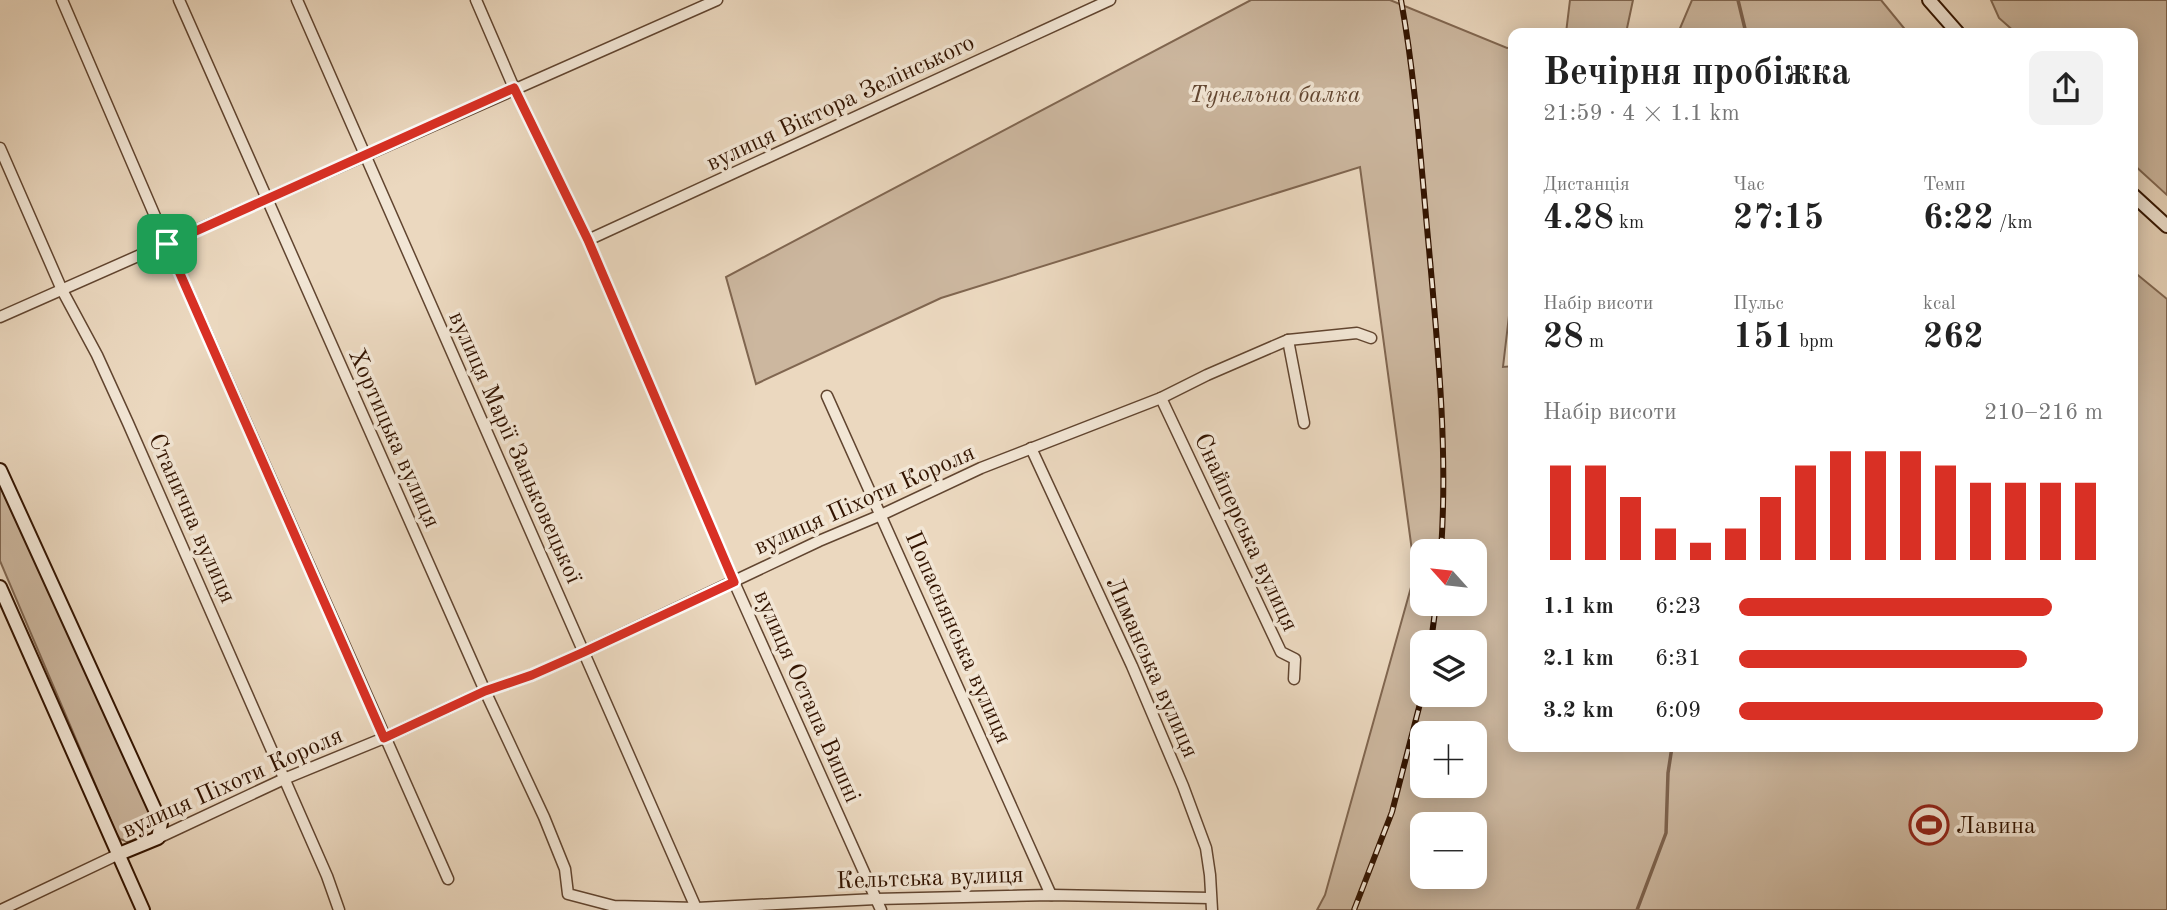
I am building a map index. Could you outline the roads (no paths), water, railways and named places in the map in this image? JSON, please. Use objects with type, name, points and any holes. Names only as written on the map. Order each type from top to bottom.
[{"type":"main road","points":[[1929,0],[1954,28]]},
{"type":"main road","points":[[2138,200],[2167,226]]},
{"type":"main road","points":[[0,470],[157,809],[161,822],[158,838]]},
{"type":"main road","points":[[0,587],[143,910]]},
{"type":"main road","name":"вулиця Піхоти Короля","points":[[119,855],[158,838]]},
{"type":"street","points":[[62,0],[448,879]]},
{"type":"street","name":"Хортицька вулиця","points":[[179,0],[485,691],[544,817],[565,869],[568,894]]},
{"type":"street","name":"вулиця Марії Заньковецької","points":[[297,0],[697,909]]},
{"type":"street","name":"вулиця Остапа Вишні","points":[[476,0],[514,88],[588,240],[734,582],[881,910]]},
{"type":"street","points":[[0,317],[717,0]]},
{"type":"street","name":"вулиця Віктора Зелінського","points":[[588,240],[1110,0]]},
{"type":"street","name":"Станична вулиця","points":[[0,148],[62,289],[97,355],[128,423],[327,876],[339,910]]},
{"type":"street","name":"вулиця Піхоти Короля","points":[[158,838],[284,779],[384,738],[485,691],[532,675],[584,652],[981,468],[1161,398],[1288,340],[1357,332],[1371,338]]},
{"type":"street","points":[[1288,340],[1304,423]]},
{"type":"street","name":"Попаснянська вулиця","points":[[827,396],[1051,895]]},
{"type":"street","name":"Снайперська вулиця","points":[[1161,398],[1281,652],[1295,659],[1294,678]]},
{"type":"street","name":"Лиманська вулиця","points":[[1031,448],[1132,666],[1183,786],[1206,848],[1212,910]]},
{"type":"street","name":"вулиця Піхоти Короля","points":[[1,910],[119,855]]},
{"type":"street","name":"Кельтська вулиця","points":[[568,894],[614,906],[697,909],[876,899],[1051,895],[1210,898]]},
{"type":"waterway","points":[[1738,0],[1745,28]]},
{"type":"waterway","points":[[1637,910],[1666,833],[1671,752]]},
{"type":"railway","points":[[1401,0],[1418,124],[1439,362],[1443,437],[1442,539]]},
{"type":"railway","points":[[1433,630],[1434,616]]},
{"type":"railway","points":[[1354,910],[1392,812],[1419,707]]},
{"type":"place","name":"Лавина","points":[[1929,825]]},
{"type":"park label","name":"Тунельна балка","points":[[1275,94]]}]
